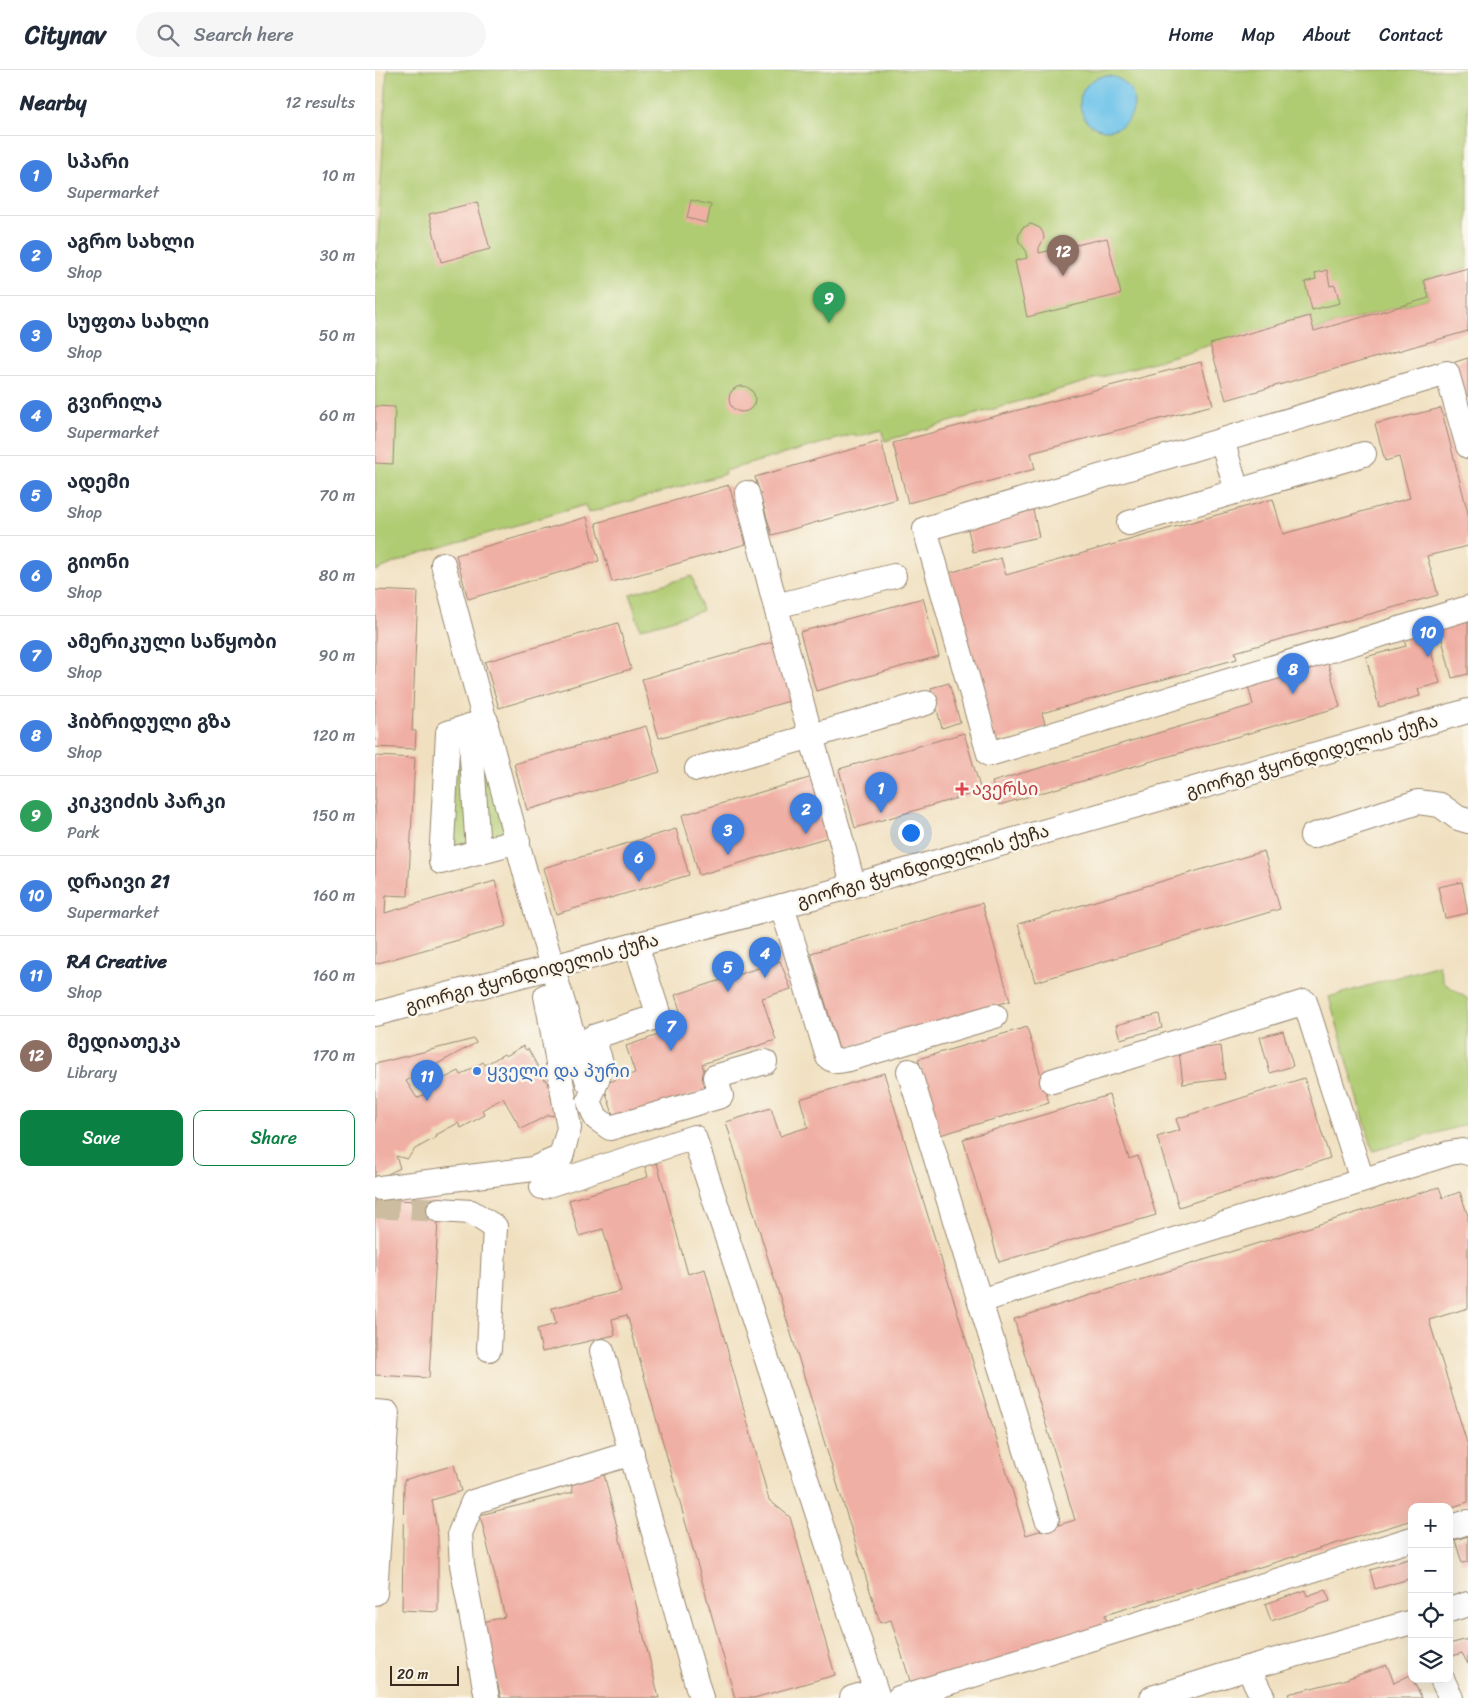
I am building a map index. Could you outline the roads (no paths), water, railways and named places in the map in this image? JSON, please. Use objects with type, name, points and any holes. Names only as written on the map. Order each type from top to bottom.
[{"type":"street","points":[[1468,446],[1447,373],[925,529],[989,754],[1468,608]]},
{"type":"street","points":[[1222,440],[1237,491]]},
{"type":"street","points":[[1129,523],[1365,454]]},
{"type":"street","points":[[747,493],[811,736],[842,839],[853,886]]},
{"type":"street","points":[[380,1188],[533,1169],[561,1157],[569,1128],[545,968],[518,841],[506,797],[478,724],[443,564]]},
{"type":"street","points":[[776,606],[894,576]]},
{"type":"street","points":[[697,768],[926,703]]},
{"type":"street","name":"გიორგი ჭყონდიდელის ქუჩა","points":[[375,1014],[782,906],[1468,711]]},
{"type":"street","points":[[478,724],[475,799],[478,852]]},
{"type":"street","points":[[478,724],[448,733],[441,862],[518,841]]},
{"type":"street","points":[[445,801],[506,797]]},
{"type":"street","points":[[1312,836],[1417,802],[1440,806],[1458,818],[1468,821]]},
{"type":"street","points":[[782,906],[827,1057],[832,1060],[849,1059],[995,1016]]},
{"type":"street","points":[[636,945],[659,1016],[593,1037],[603,1066],[589,1102],[596,1118],[610,1128],[721,1096],[715,1077],[765,1062]]},
{"type":"street","points":[[545,968],[588,1082]]},
{"type":"street","points":[[1052,1082],[1305,1002],[1362,1180]]},
{"type":"street","points":[[909,1070],[1047,1519]]},
{"type":"street","points":[[542,1187],[694,1137],[877,1695],[852,1698]]},
{"type":"street","points":[[980,1301],[1450,1153],[1468,1153]]},
{"type":"street","points":[[439,1210],[471,1212],[495,1227],[489,1349]]},
{"type":"street","points":[[602,1351],[701,1698]]},
{"type":"street","points":[[375,1412],[387,1413],[375,1593]]},
{"type":"street","points":[[487,1698],[462,1565],[460,1533],[473,1502],[631,1453]]},
{"type":"street","points":[[1453,1527],[1468,1522]]},
{"type":"street","points":[[899,1698],[1408,1540]]},
{"type":"street","points":[[1453,1609],[1468,1604]]},
{"type":"street","points":[[1152,1698],[1248,1668],[1408,1623]]},
{"type":"street","points":[[1248,1668],[1263,1698]]},
{"type":"street","points":[[1444,1683],[1451,1698]]},
{"type":"water","points":[[1102,76],[1112,76],[1122,80],[1130,88],[1134,103],[1130,118],[1122,126],[1112,130],[1102,130],[1092,126],[1084,118],[1080,108],[1080,98],[1084,88],[1092,80]]},
{"type":"tunnel","points":[[375,1206],[439,1210]]},
{"type":"place","name":"მედიათეკა","points":[[1063,276]]},
{"type":"place","name":"კიკვიძის პარკი","points":[[829,323]]},
{"type":"place","name":"დრაივი 21","points":[[1428,657]]},
{"type":"place","name":"ჰიბრიდული გზა","points":[[1293,694]]},
{"type":"place","name":"ავერსი","points":[[962,789]]},
{"type":"place","name":"სპარი","points":[[881,813]]},
{"type":"place","name":"აგრო სახლი","points":[[806,834]]},
{"type":"place","name":"სუფთა სახლი","points":[[728,855]]},
{"type":"place","name":"გიონი","points":[[639,882]]},
{"type":"place","name":"გვირილა","points":[[765,978]]},
{"type":"place","name":"ადემი","points":[[728,992]]},
{"type":"place","name":"ამერიკული საწყობი","points":[[671,1051]]},
{"type":"place","name":"ყველი და პური","points":[[477,1071]]},
{"type":"place","name":"RA Creative","points":[[427,1101]]}]
